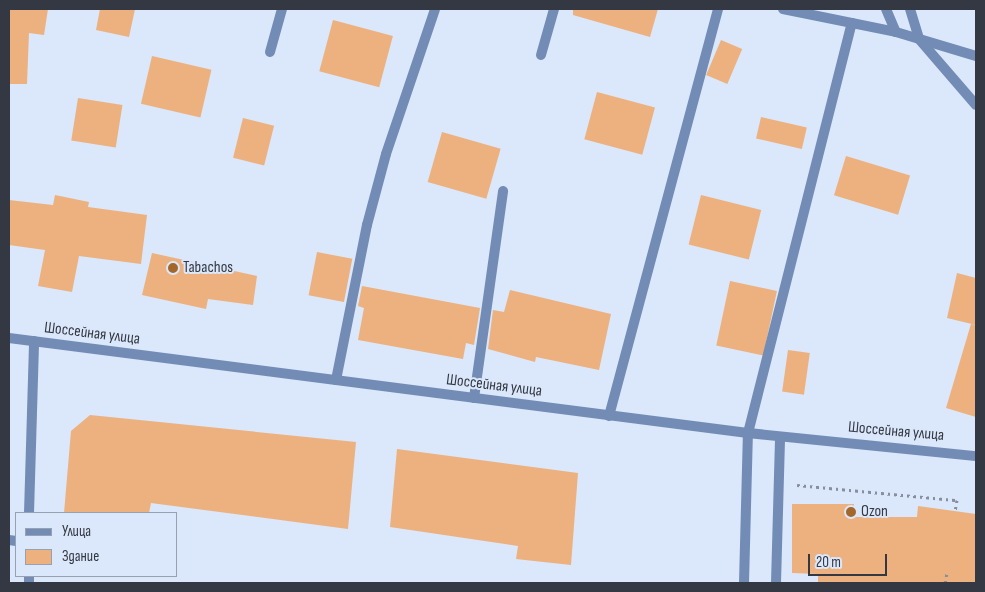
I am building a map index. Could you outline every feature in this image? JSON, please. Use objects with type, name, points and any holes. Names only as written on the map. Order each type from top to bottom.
[{"type":"street","points":[[270,52],[282,9]]},
{"type":"street","points":[[336,380],[367,225],[386,154],[435,9]]},
{"type":"street","points":[[541,55],[554,9]]},
{"type":"street","points":[[609,416],[718,9]]},
{"type":"street","points":[[782,9],[896,32],[976,56]]},
{"type":"street","points":[[886,9],[896,32]]},
{"type":"street","points":[[910,9],[919,39],[976,105]]},
{"type":"street","points":[[744,583],[748,433],[852,23]]},
{"type":"street","points":[[474,398],[503,191]]},
{"type":"street","name":"Шоссейная улица","points":[[9,338],[780,437],[976,456]]},
{"type":"street","points":[[29,512],[34,341]]},
{"type":"street","points":[[776,583],[780,437]]},
{"type":"path","points":[[779,484],[869,489],[956,500],[955,511]]},
{"type":"path","points":[[946,583],[947,573]]},
{"type":"building","points":[[9,9],[48,9],[44,35],[29,33],[27,84],[9,84]]},
{"type":"building","points":[[100,9],[135,9],[129,37],[96,30]]},
{"type":"building","points":[[573,9],[658,9],[650,37],[573,15]]},
{"type":"building","points":[[333,20],[393,36],[379,87],[319,71]]},
{"type":"building","points":[[721,40],[742,49],[727,84],[706,75]]},
{"type":"building","points":[[152,56],[211,70],[200,117],[141,104]]},
{"type":"building","points":[[597,92],[655,108],[642,155],[584,139]]},
{"type":"building","points":[[78,98],[122,105],[116,148],[71,140]]},
{"type":"building","points":[[761,117],[807,128],[802,149],[756,138]]},
{"type":"building","points":[[243,118],[274,126],[264,166],[233,158]]},
{"type":"building","points":[[442,132],[501,149],[486,199],[428,182]]},
{"type":"building","points":[[846,156],[910,176],[898,215],[834,195]]},
{"type":"building","points":[[55,195],[89,202],[88,207],[147,215],[141,264],[79,256],[72,292],[38,286],[45,250],[9,245],[9,200],[53,205]]},
{"type":"building","points":[[701,195],[761,210],[749,259],[689,244]]},
{"type":"building","points":[[317,252],[352,259],[344,302],[309,295]]},
{"type":"building","points":[[152,253],[257,276],[253,305],[208,299],[206,309],[142,295]]},
{"type":"building","points":[[957,273],[976,278],[976,325],[947,318]]},
{"type":"building","points":[[730,281],[777,291],[763,356],[716,346]]},
{"type":"building","points":[[362,286],[480,308],[474,345],[466,343],[463,359],[358,340],[364,308],[358,306]]},
{"type":"building","points":[[510,290],[611,314],[599,370],[536,357],[535,362],[488,349],[493,310],[504,312]]},
{"type":"building","points":[[971,324],[976,325],[976,417],[946,408]]},
{"type":"building","points":[[788,350],[810,353],[804,395],[782,392]]},
{"type":"building","points":[[90,415],[356,442],[348,529],[151,503],[149,512],[64,512],[71,431]]},
{"type":"building","points":[[397,449],[578,473],[571,565],[516,559],[518,546],[390,527]]},
{"type":"building","points":[[792,504],[854,504],[854,517],[917,517],[918,506],[976,514],[976,583],[818,583],[818,574],[792,573]]},
{"type":"place","name":"Tabachos","points":[[173,268]]},
{"type":"place","name":"Ozon","points":[[851,512]]}]
